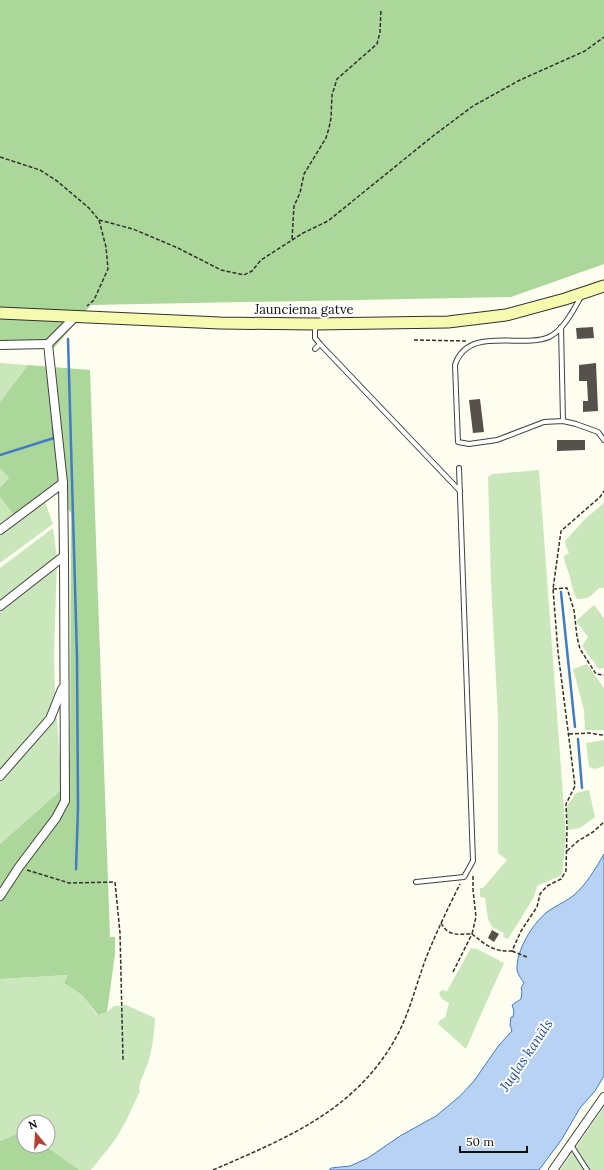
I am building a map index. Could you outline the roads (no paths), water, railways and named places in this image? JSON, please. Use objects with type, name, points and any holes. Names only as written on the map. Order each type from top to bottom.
[{"type":"main road","name":"Jaunciema gatve","points":[[0,314],[220,323],[315,324],[448,322],[506,315],[604,286]]},
{"type":"street","points":[[0,345],[48,344],[75,317]]},
{"type":"street","points":[[0,896],[19,867],[56,818],[65,800],[63,483],[48,344]]},
{"type":"street","points":[[0,530],[63,483]]},
{"type":"street","points":[[0,606],[64,556]]},
{"type":"street","points":[[0,776],[50,718],[64,684]]},
{"type":"street","points":[[553,1170],[604,1097]]},
{"type":"lane","points":[[584,293],[567,321],[549,337],[539,340],[483,342],[468,348],[458,356],[455,365],[458,442],[469,444],[497,440],[544,422],[563,421],[598,432],[604,440]]},
{"type":"lane","points":[[315,324],[315,338],[320,344],[460,492]]},
{"type":"lane","points":[[561,327],[563,421]]},
{"type":"lane","points":[[315,349],[320,344]]},
{"type":"lane","points":[[416,882],[464,877],[473,861],[459,468]]},
{"type":"lane","points":[[571,1145],[587,1170]]},
{"type":"water","name":"Juglas kanāls","points":[[604,854],[604,1076],[595,1091],[580,1108],[562,1139],[539,1170],[329,1170],[331,1168],[350,1166],[368,1158],[400,1136],[436,1116],[460,1096],[474,1081],[499,1045],[512,1031],[510,1025],[511,1017],[513,1017],[514,1011],[512,1005],[521,999],[521,988],[524,983],[517,970],[517,963],[526,938],[541,917],[578,892]]},
{"type":"waterway","points":[[68,339],[77,657],[78,808],[76,869]]},
{"type":"waterway","points":[[0,455],[54,438],[53,428]]},
{"type":"waterway","points":[[561,592],[575,727]]},
{"type":"waterway","points":[[578,739],[582,788]]}]
